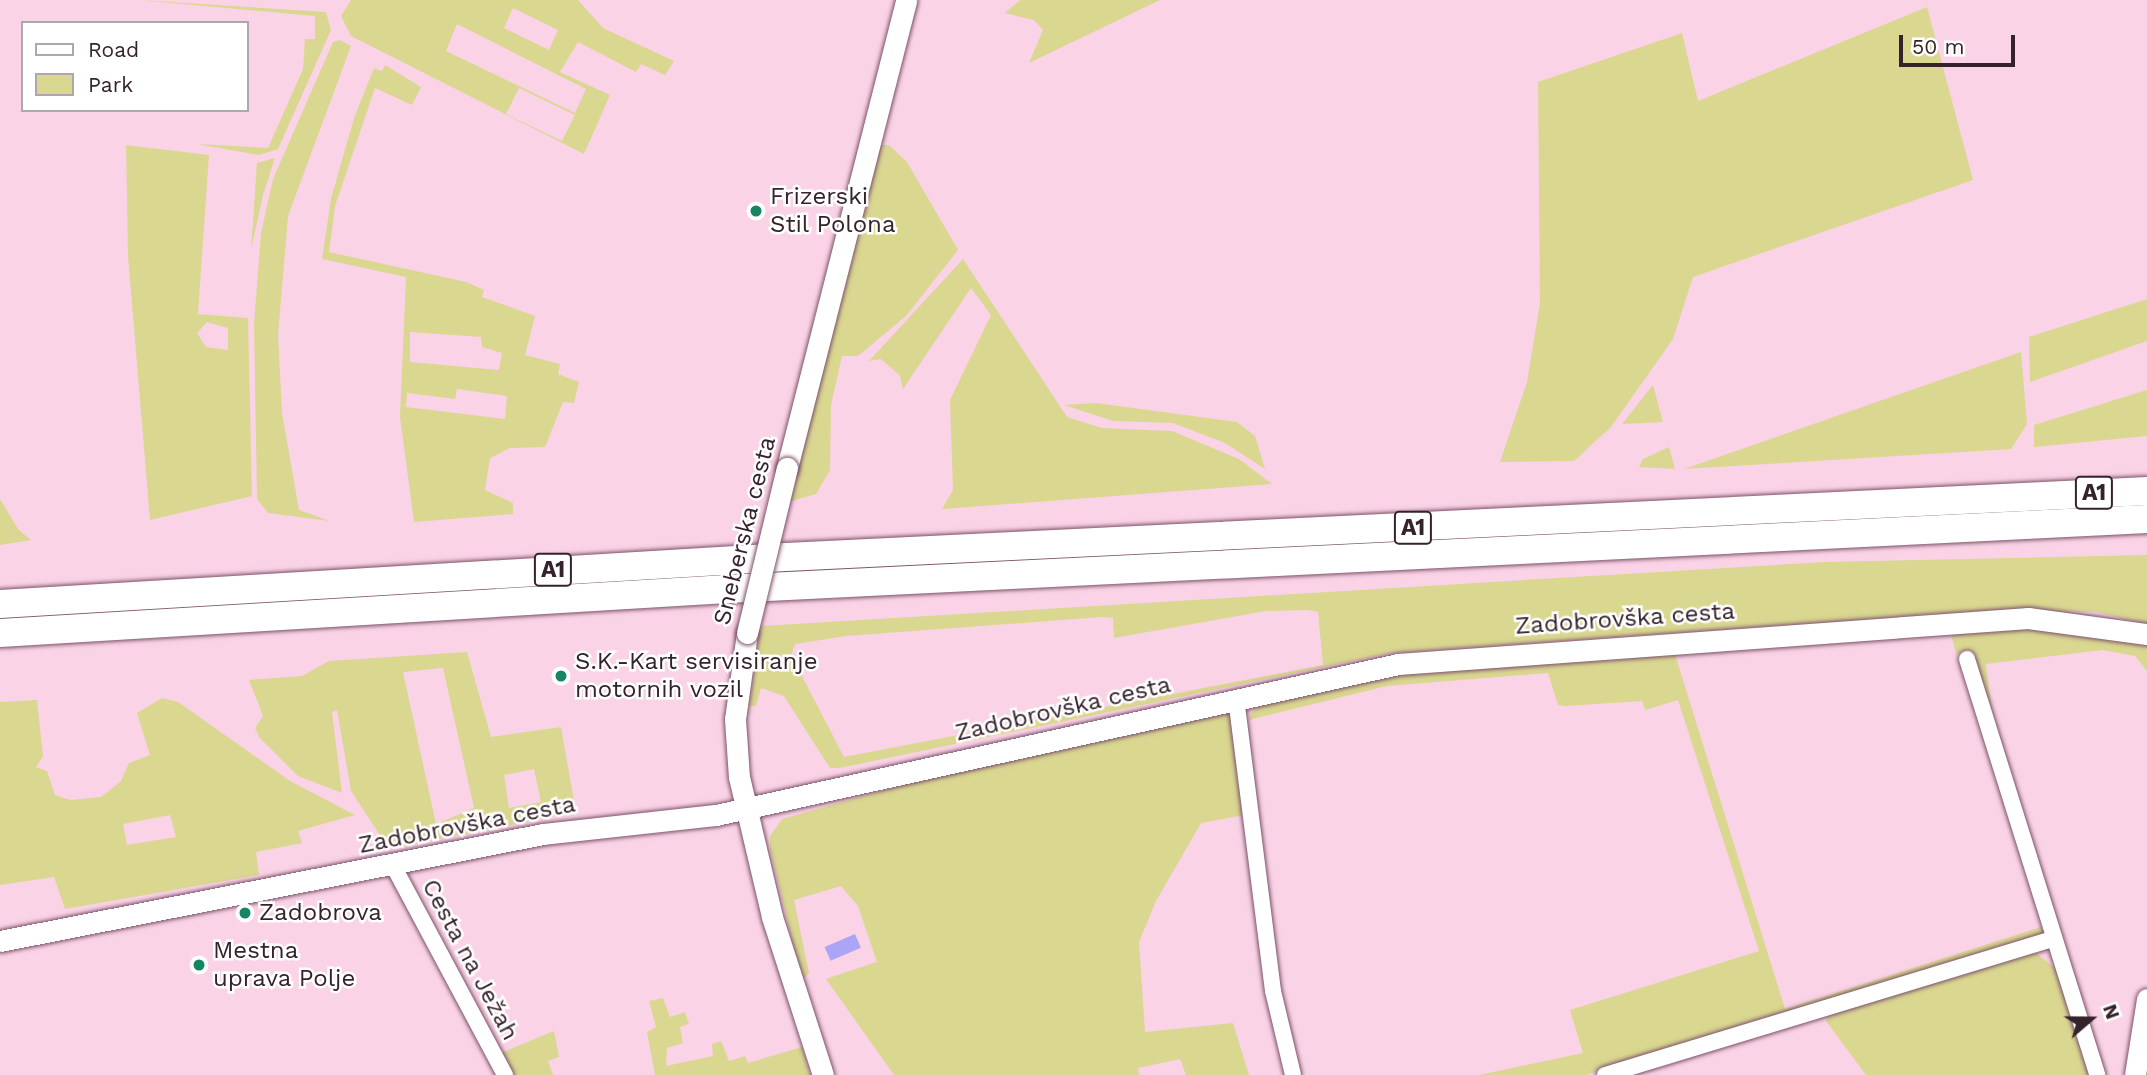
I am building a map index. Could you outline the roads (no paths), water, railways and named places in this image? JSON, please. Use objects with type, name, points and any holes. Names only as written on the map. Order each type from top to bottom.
[{"type":"highway","points":[[2040,496],[2090,480],[2147,475]]},
{"type":"highway","name":"A1","points":[[0,604],[786,557],[2147,491]]},
{"type":"highway","name":"A1","points":[[0,633],[122,624],[2147,519]]},
{"type":"highway","points":[[0,652],[71,645],[122,624]]},
{"type":"main road","name":"Sneberska cesta","points":[[823,1075],[785,962],[746,808],[735,719],[747,633],[906,0]]},
{"type":"main road","name":"Zadobrovška cesta","points":[[0,941],[394,867],[566,830],[650,826],[746,808],[1236,698],[1440,658],[1974,621],[2067,620],[2147,634]]},
{"type":"main road","points":[[2134,1075],[2147,999]]},
{"type":"street","points":[[1967,659],[2052,939],[2097,1075]]},
{"type":"street","points":[[1236,698],[1273,991],[1293,1075]]},
{"type":"street","name":"Cesta na Ježah","points":[[394,867],[505,1075]]},
{"type":"street","points":[[1605,1075],[2052,939]]},
{"type":"place","name":"Frizerski Stil Polona","points":[[756,211]]},
{"type":"place","name":"S.K.-Kart servisiranje motornih vozil","points":[[561,676]]},
{"type":"place","name":"Zadobrova","points":[[245,913]]},
{"type":"place","name":"Mestna uprava Polje","points":[[199,965]]}]
